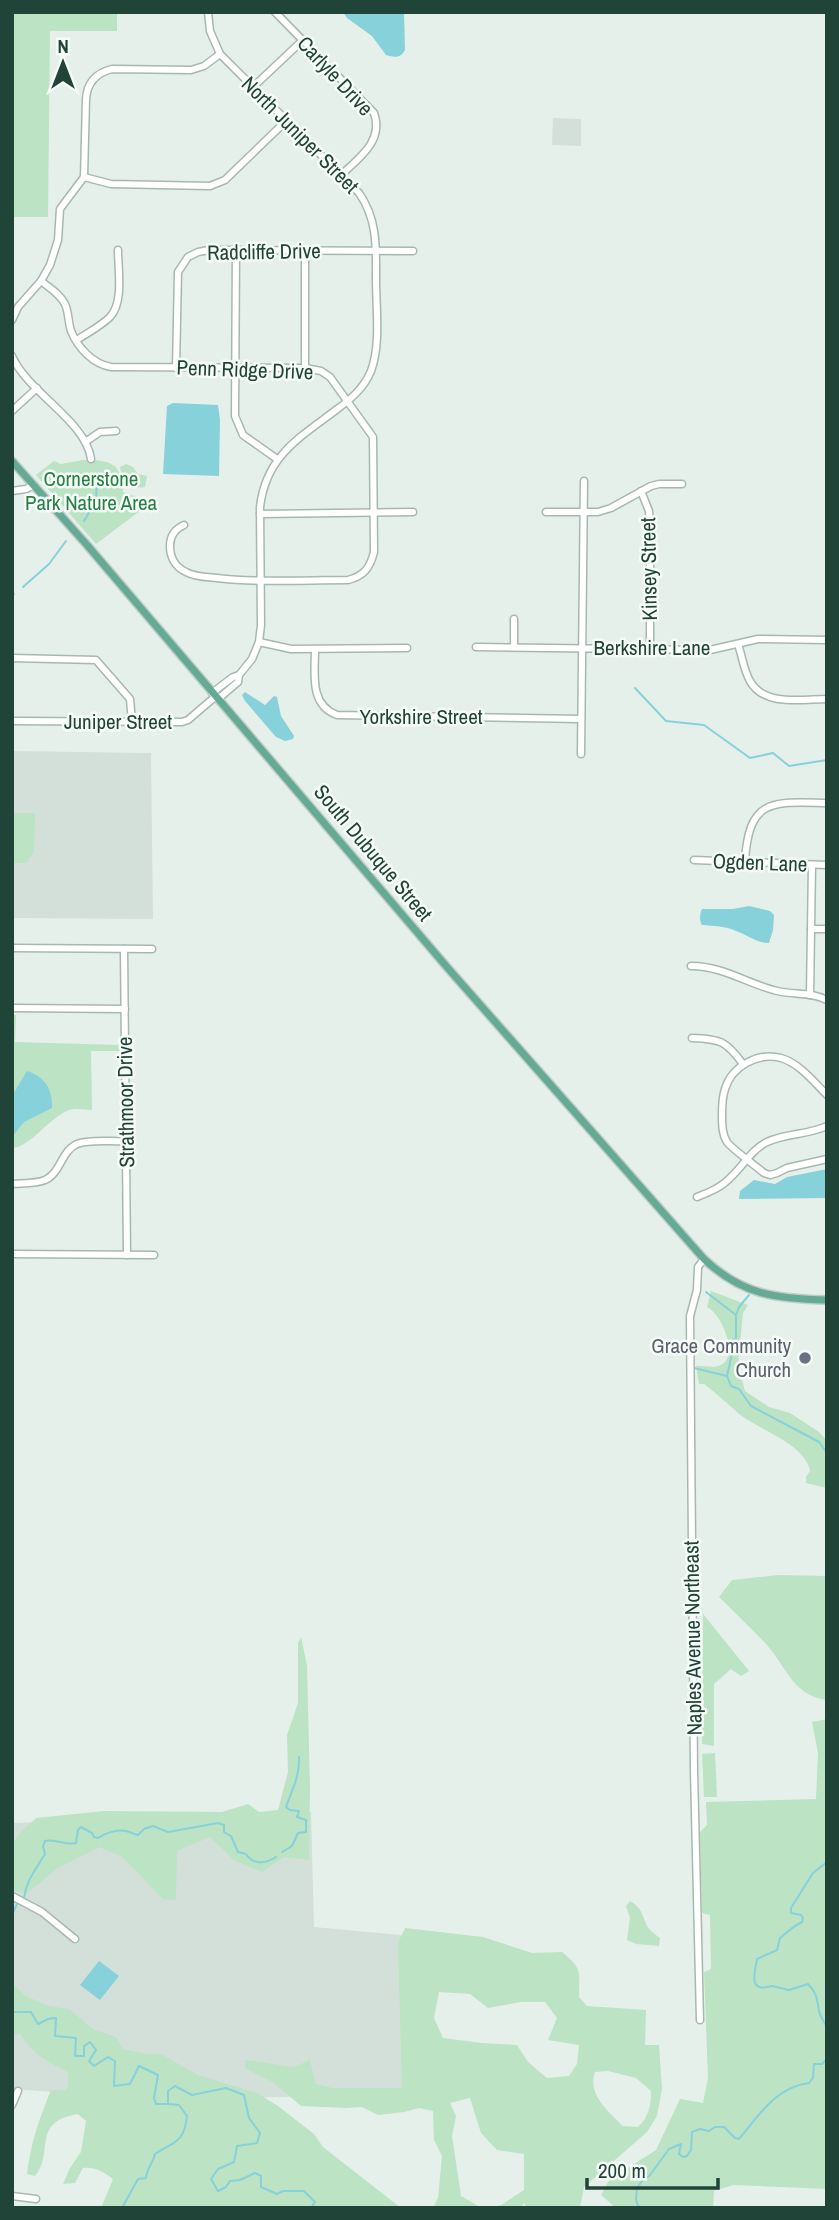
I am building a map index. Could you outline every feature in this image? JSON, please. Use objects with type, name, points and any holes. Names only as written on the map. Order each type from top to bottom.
[{"type":"main road","name":"South Dubuque Street","points":[[12,461],[446,966],[704,1259],[725,1276],[751,1290],[787,1299],[827,1300]]},
{"type":"street","name":"North Juniper Street","points":[[208,12],[210,31],[220,54],[359,193],[374,225],[376,251],[374,361],[366,380],[348,401],[292,444],[277,460],[263,489],[260,514],[259,642],[252,659],[239,676],[233,677],[215,696]]},
{"type":"street","name":"Carlyle Drive","points":[[275,12],[370,108],[376,120],[374,141],[341,175]]},
{"type":"street","points":[[253,88],[303,40]]},
{"type":"street","points":[[12,320],[18,307],[41,281],[50,265],[57,247],[60,209],[85,177],[86,92],[92,80],[100,73],[112,69],[199,68],[220,54]]},
{"type":"street","points":[[85,177],[111,184],[211,186],[225,180],[286,121]]},
{"type":"street","points":[[77,341],[106,321],[114,311],[118,299],[118,250]]},
{"type":"street","points":[[236,250],[234,416],[243,435],[277,460]]},
{"type":"street","points":[[305,251],[305,368]]},
{"type":"street","name":"Radcliffe Drive","points":[[176,368],[177,278],[180,267],[188,257],[198,252],[413,251]]},
{"type":"street","name":"Penn Ridge Drive","points":[[41,281],[57,293],[64,303],[71,330],[77,341],[102,365],[305,368],[321,371],[330,377],[348,401],[373,437],[375,513],[374,552],[370,567],[358,577],[348,580],[260,581]]},
{"type":"street","points":[[12,356],[19,368],[85,442],[91,459]]},
{"type":"street","points":[[12,411],[37,388]]},
{"type":"street","points":[[85,442],[100,432],[116,431]]},
{"type":"street","points":[[581,754],[584,481]]},
{"type":"street","points":[[545,512],[604,511],[659,484],[682,484]]},
{"type":"street","points":[[12,491],[34,485]]},
{"type":"street","name":"Kinsey Street","points":[[641,491],[649,511],[650,526],[650,649]]},
{"type":"street","points":[[260,514],[413,512]]},
{"type":"street","points":[[184,525],[176,528],[170,540],[171,555],[178,568],[194,576],[260,581]]},
{"type":"street","points":[[514,619],[514,647]]},
{"type":"street","name":"Berkshire Lane","points":[[476,647],[710,650],[758,639],[827,640]]},
{"type":"street","points":[[259,642],[284,648],[407,648]]},
{"type":"street","points":[[738,644],[749,681],[763,695],[779,699],[827,699]]},
{"type":"street","name":"Yorkshire Street","points":[[315,649],[317,696],[326,710],[337,716],[581,719]]},
{"type":"street","points":[[12,658],[96,660],[130,699],[132,722]]},
{"type":"street","name":"Juniper Street","points":[[12,721],[185,722],[215,696]]},
{"type":"street","points":[[745,861],[750,825],[761,811],[782,802],[827,803]]},
{"type":"street","name":"Ogden Lane","points":[[694,860],[827,865]]},
{"type":"street","points":[[810,995],[812,865]]},
{"type":"street","points":[[811,929],[827,929]]},
{"type":"street","points":[[12,948],[152,949]]},
{"type":"street","name":"Strathmoor Drive","points":[[124,949],[127,1255]]},
{"type":"street","points":[[691,965],[717,968],[773,990],[827,1000]]},
{"type":"street","points":[[12,1008],[125,1009]]},
{"type":"street","points":[[692,1038],[725,1043],[743,1064]]},
{"type":"street","points":[[827,1095],[792,1063],[782,1058],[757,1059],[743,1064],[729,1079],[722,1099],[722,1127],[728,1143],[770,1175],[787,1168],[827,1159]]},
{"type":"street","points":[[698,1196],[723,1185],[747,1158],[766,1143],[827,1126]]},
{"type":"street","points":[[12,1184],[49,1178],[55,1173],[65,1154],[78,1144],[126,1142]]},
{"type":"street","points":[[12,1254],[154,1255]]},
{"type":"street","name":"Naples Avenue Northeast","points":[[700,2020],[694,1771],[690,1316],[697,1290],[698,1266],[704,1259]]},
{"type":"street","points":[[12,1896],[42,1912],[75,1939]]},
{"type":"street","points":[[12,2105],[18,2091]]},
{"type":"street","points":[[12,2196],[36,2199]]},
{"type":"shaded area","points":[[553,118],[581,119],[581,146],[552,145]]},
{"type":"shaded area","points":[[12,751],[151,753],[153,919],[12,918]]},
{"type":"shaded area","points":[[311,1812],[314,1927],[401,1935],[406,2094],[163,2100],[12,2089],[12,1823]]},
{"type":"green space","points":[[12,12],[117,12],[117,31],[50,31],[48,217],[12,217]]},
{"type":"green space","name":"Cornerstone Park Nature Area","points":[[83,460],[112,464],[120,474],[123,492],[140,498],[145,507],[96,544],[36,475],[54,461],[61,464]]},
{"type":"green space","points":[[126,464],[133,467],[138,474],[147,476],[145,487],[127,484],[120,467]]},
{"type":"green space","points":[[12,813],[35,813],[34,852],[26,863],[12,863]]},
{"type":"green space","points":[[12,1015],[16,1015],[15,1042],[119,1045],[120,1051],[91,1051],[92,1110],[69,1110],[26,1143],[12,1148]]},
{"type":"green space","points":[[711,1291],[748,1305],[743,1313],[738,1365],[745,1391],[769,1407],[790,1413],[819,1432],[827,1441],[827,1488],[806,1483],[810,1471],[807,1461],[800,1453],[746,1419],[704,1384],[699,1384],[696,1366],[719,1366],[725,1362],[728,1355],[729,1346],[723,1327],[707,1307]]},
{"type":"green space","points":[[779,1575],[827,1576],[827,1700],[806,1693],[798,1686],[766,1644],[719,1597],[732,1580]]},
{"type":"green space","points":[[703,1614],[749,1671],[741,1676],[731,1669],[714,1684],[714,1746],[702,1744]]},
{"type":"green space","points":[[301,1637],[307,1666],[309,1860],[284,1857],[262,1872],[234,1860],[210,1837],[177,1851],[176,1900],[163,1899],[122,1857],[100,1847],[58,1868],[26,1894],[12,1890],[12,1846],[19,1834],[36,1818],[104,1811],[222,1812],[248,1804],[259,1812],[278,1810],[288,1772],[287,1735],[298,1703],[298,1643]]},
{"type":"green space","points":[[827,1719],[827,2189],[733,2185],[714,2191],[713,2208],[616,2208],[601,2195],[609,2180],[656,2150],[680,2099],[703,2103],[708,2078],[704,1972],[711,1969],[710,1915],[702,1913],[700,1832],[707,1825],[706,1802],[816,1799],[818,1753],[812,1722]]},
{"type":"green space","points":[[715,1753],[717,1797],[704,1797],[702,1754]]},
{"type":"green space","points":[[630,1901],[641,1911],[650,1930],[660,1938],[659,1946],[636,1944],[627,1940],[630,1918],[626,1906]]},
{"type":"green space","points":[[405,1928],[483,1937],[532,1953],[562,1952],[577,1967],[579,1997],[587,2006],[646,2010],[645,2045],[659,2045],[662,2089],[657,2116],[647,2132],[584,2187],[580,2208],[525,2208],[525,2203],[519,2208],[487,2208],[501,2205],[524,2190],[524,2154],[497,2150],[481,2133],[470,2098],[450,2103],[456,2116],[452,2136],[461,2196],[482,2208],[442,2208],[434,2205],[438,2198],[442,2156],[434,2140],[433,2111],[419,2108],[378,2115],[362,2107],[301,2106],[274,2083],[245,2068],[245,2060],[294,2067],[310,2060],[316,2084],[332,2088],[402,2088],[398,1943]],"holes":[[[439,1992],[470,1994],[488,2008],[521,2002],[545,2002],[557,2018],[548,2040],[579,2045],[577,2064],[569,2076],[547,2078],[528,2062],[517,2045],[443,2038],[434,2018]],[[608,2071],[636,2078],[651,2091],[649,2110],[638,2127],[623,2126],[596,2095],[593,2080],[595,2072]]]},
{"type":"green space","points":[[12,1983],[26,1996],[48,2006],[69,2009],[93,2029],[116,2037],[123,2049],[161,2054],[198,2075],[257,2093],[314,2134],[323,2147],[401,2208],[101,2208],[113,2179],[106,2174],[96,2169],[83,2168],[75,2183],[63,2184],[81,2152],[86,2121],[78,2114],[54,2124],[46,2139],[41,2167],[35,2176],[27,2174],[36,2131],[51,2090],[66,2090],[68,2072],[41,2057],[20,2034],[12,2035]]},
{"type":"water","points":[[343,12],[404,12],[405,50],[399,56],[386,55],[372,36]]},
{"type":"water","points":[[173,403],[218,405],[219,476],[163,474],[167,406]]},
{"type":"water","points":[[245,692],[265,705],[274,696],[277,697],[281,716],[294,736],[293,739],[285,741],[276,737],[245,701],[242,695]]},
{"type":"water","points":[[749,906],[770,911],[774,915],[769,943],[728,928],[701,923],[702,909]]},
{"type":"water","points":[[27,1071],[46,1084],[51,1095],[52,1108],[24,1122],[12,1137],[12,1096]]},
{"type":"water","points":[[827,1169],[827,1198],[739,1199],[740,1191],[754,1180],[775,1184],[787,1177]]},
{"type":"water","points":[[99,1961],[119,1976],[100,2000],[80,1985]]},
{"type":"waterway","points":[[84,521],[96,501],[97,477]]},
{"type":"waterway","points":[[23,587],[49,564],[66,541]]},
{"type":"waterway","points":[[635,688],[666,721],[704,725],[750,758],[773,753],[789,766],[827,760]]},
{"type":"waterway","points":[[706,1292],[736,1315]]},
{"type":"waterway","points":[[749,1295],[736,1315],[736,1336],[727,1376],[731,1386],[739,1389],[751,1406],[819,1442],[827,1453]]},
{"type":"waterway","points":[[694,1368],[727,1376]]},
{"type":"waterway","points":[[282,1852],[292,1846],[298,1833],[306,1832],[306,1820],[297,1817],[299,1811],[286,1807],[297,1777],[299,1757]]},
{"type":"waterway","points":[[24,1898],[29,1881],[45,1854],[45,1841],[76,1843],[81,1827],[98,1838],[119,1831],[138,1835],[153,1826],[168,1832],[218,1823],[224,1825],[224,1832],[231,1836],[238,1852],[260,1862],[276,1857]]},
{"type":"waterway","points":[[827,1862],[813,1873],[791,1908],[791,1913],[801,1915],[802,1922],[780,1938],[777,1950],[757,1959],[754,1976],[759,1987],[772,1986],[789,1990],[808,1984],[815,1993],[827,2027]]},
{"type":"waterway","points":[[12,1915],[17,1904]]},
{"type":"waterway","points":[[12,2012],[31,2012],[38,2024],[56,2018],[55,2036],[76,2038],[75,2056],[84,2056],[84,2046],[90,2042],[96,2050],[89,2061],[94,2066],[108,2057],[115,2061],[114,2086],[130,2084],[139,2066],[158,2075],[154,2098],[156,2104],[168,2104],[168,2091],[175,2086],[192,2095],[226,2088],[244,2095],[249,2118],[260,2133],[257,2143],[237,2146],[234,2162],[218,2169],[211,2179],[218,2191],[230,2181],[255,2173],[261,2176],[261,2187],[277,2194],[283,2191],[304,2191],[315,2202],[311,2208]]},
{"type":"waterway","points":[[643,2208],[638,2206],[637,2188],[669,2149],[681,2144],[679,2154],[687,2156],[691,2150],[692,2132],[700,2129],[709,2131],[715,2127],[724,2127],[739,2139],[769,2104],[787,2090],[809,2083],[813,2078],[814,2064],[822,2064],[827,2059]]},
{"type":"waterway","points":[[122,2208],[138,2179],[146,2178],[155,2154],[177,2140],[184,2132],[187,2116],[179,2105],[168,2104]]},
{"type":"place","name":"Grace Community Church","points":[[805,1358]]}]
